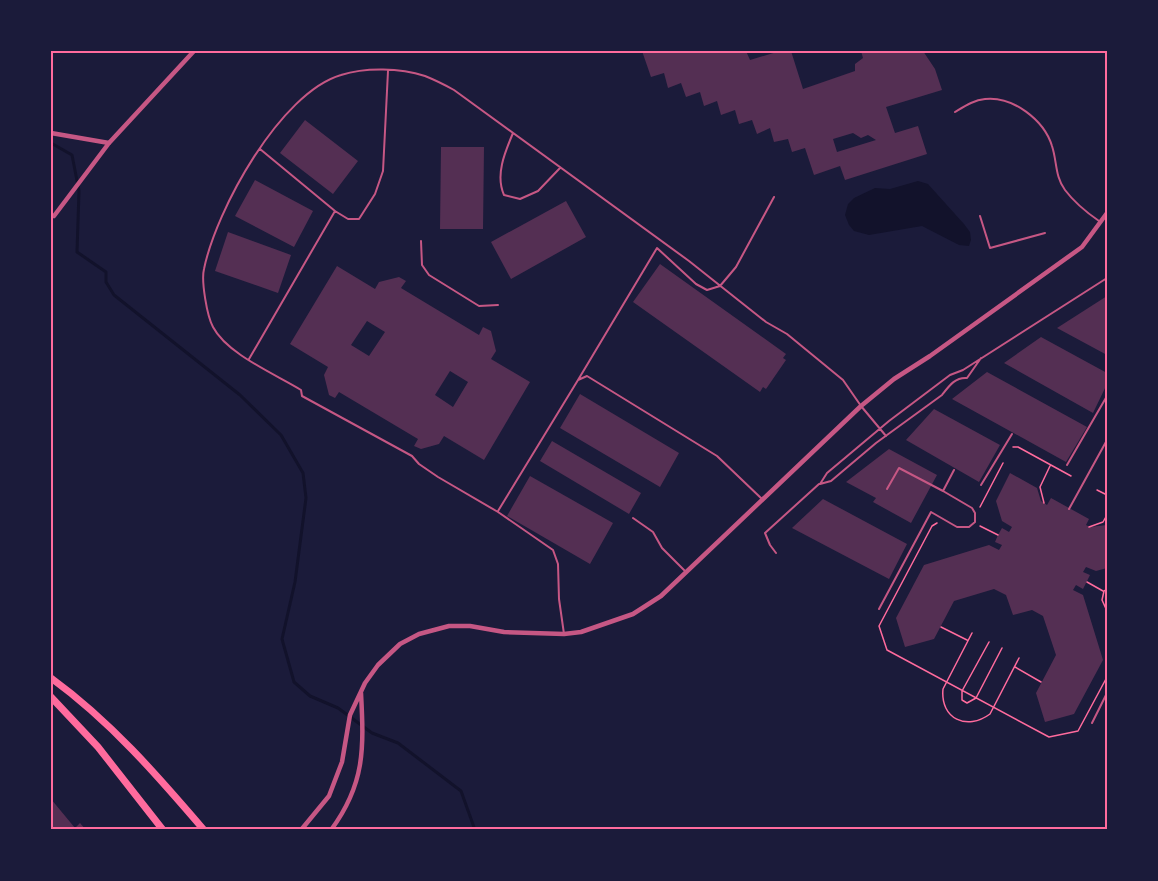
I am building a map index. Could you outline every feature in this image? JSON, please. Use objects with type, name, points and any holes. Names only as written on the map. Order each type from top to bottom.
[{"type":"main road","points":[[51,678],[116,732],[159,777],[204,830]]},
{"type":"main road","points":[[51,697],[98,747],[163,830]]},
{"type":"street","points":[[54,216],[109,143],[194,51]]},
{"type":"street","points":[[51,133],[109,143]]},
{"type":"street","points":[[301,830],[330,796],[342,762],[350,715],[371,673],[392,651],[409,639],[429,630],[460,625],[504,632],[564,634],[581,632],[633,614],[661,596],[861,406],[894,379],[930,356],[1082,247],[1107,213]]},
{"type":"street","points":[[331,830],[345,810],[356,785],[360,768],[361,692]]},
{"type":"lane","points":[[564,634],[559,599],[558,564],[553,550],[498,512],[438,477],[411,456],[302,396],[301,390],[249,359],[221,338],[212,326],[203,271],[216,227],[268,135],[295,103],[324,82],[340,75],[374,68],[425,76],[454,90],[766,322],[788,334],[843,380],[886,436]]},
{"type":"lane","points":[[260,149],[335,212],[348,219],[359,219],[375,194],[383,171],[388,70]]},
{"type":"lane","points":[[956,112],[971,102],[986,99],[1002,101],[1032,115],[1040,124],[1052,146],[1058,177],[1064,189],[1086,212],[1101,223]]},
{"type":"lane","points":[[513,133],[506,150],[499,185],[504,195],[520,199],[538,191],[560,168]]},
{"type":"lane","points":[[498,512],[657,249],[696,284],[707,290],[720,286],[736,267],[774,197]]},
{"type":"lane","points":[[249,359],[335,212]]},
{"type":"lane","points":[[980,216],[990,248],[1045,233]]},
{"type":"lane","points":[[421,241],[422,265],[429,275],[479,306],[498,305]]},
{"type":"lane","points":[[777,553],[770,545],[765,532],[820,484],[826,473],[950,375],[963,370],[1107,278]]},
{"type":"lane","points":[[820,484],[831,481],[942,394],[950,384],[961,377],[967,378],[981,358]]},
{"type":"lane","points":[[578,380],[587,376],[717,456],[762,499]]},
{"type":"lane","points":[[1067,465],[1107,396]]},
{"type":"lane","points":[[981,485],[1012,434]]},
{"type":"lane","points":[[1069,509],[1107,440]]},
{"type":"lane","points":[[879,609],[931,512],[957,526],[969,527],[975,522],[975,513],[972,508],[899,468],[887,489]]},
{"type":"lane","points":[[943,491],[954,470]]},
{"type":"lane","points":[[633,518],[653,532],[662,548],[686,572]]},
{"type":"lane","points":[[1092,723],[1107,693]]},
{"type":"path","points":[[1011,448],[1018,447],[1071,476]]},
{"type":"path","points":[[981,511],[980,507],[1005,458]]},
{"type":"path","points":[[1044,502],[1040,488],[1051,465]]},
{"type":"path","points":[[1097,490],[1107,495]]},
{"type":"path","points":[[1089,527],[1103,522],[1107,515]]},
{"type":"path","points":[[975,531],[981,520]]},
{"type":"path","points":[[940,524],[932,526],[879,626],[887,650],[1049,737],[1078,731],[1107,676]]},
{"type":"path","points":[[979,526],[998,535]]},
{"type":"path","points":[[1087,582],[1106,590],[1102,600],[1107,612]]},
{"type":"path","points":[[940,627],[968,641]]},
{"type":"path","points":[[972,633],[946,682],[942,698],[949,714],[960,720],[966,722],[982,719],[990,714],[1019,658]]},
{"type":"path","points":[[989,642],[962,691],[962,700],[967,703],[976,698],[1002,648]]},
{"type":"path","points":[[1014,667],[1041,682]]},
{"type":"shaded area","points":[[918,181],[928,184],[964,224],[970,232],[969,246],[959,245],[922,226],[869,235],[854,231],[849,225],[845,215],[848,204],[854,198],[875,188],[890,189]]},
{"type":"building","points":[[642,51],[746,51],[750,60],[780,51],[791,51],[803,89],[855,71],[855,64],[863,58],[861,51],[923,51],[935,69],[942,90],[886,107],[895,133],[918,126],[927,154],[845,180],[840,166],[814,175],[805,148],[792,152],[788,139],[774,142],[770,128],[757,134],[752,120],[739,124],[735,110],[721,115],[717,101],[704,106],[700,92],[686,97],[681,83],[668,88],[664,73],[651,77]],"holes":[[[853,133],[861,138],[868,135],[876,140],[837,152],[833,139]]]},
{"type":"building","points":[[305,120],[358,161],[333,194],[280,153]]},
{"type":"building","points":[[441,147],[484,147],[483,229],[440,229]]},
{"type":"building","points":[[255,180],[313,211],[294,247],[235,216]]},
{"type":"building","points":[[566,201],[586,237],[511,279],[491,242]]},
{"type":"building","points":[[228,232],[291,255],[278,293],[215,271]]},
{"type":"building","points":[[660,264],[786,354],[783,358],[786,360],[766,389],[763,387],[760,392],[633,302]]},
{"type":"building","points":[[337,266],[375,289],[379,282],[399,277],[406,281],[401,288],[479,335],[483,327],[491,331],[496,351],[491,359],[530,382],[484,460],[444,436],[439,444],[421,449],[414,446],[418,439],[339,392],[335,398],[329,395],[324,375],[328,367],[290,344]],"holes":[[[367,321],[385,332],[369,356],[351,345]],[[450,371],[468,382],[453,407],[435,395]]]},
{"type":"building","points":[[1107,296],[1107,355],[1057,328]]},
{"type":"building","points":[[1041,337],[1107,373],[1107,384],[1093,413],[1004,363]]},
{"type":"building","points":[[987,372],[1087,427],[1066,462],[952,399]]},
{"type":"building","points":[[580,394],[679,453],[660,487],[560,428]]},
{"type":"building","points":[[934,409],[1000,445],[979,482],[906,440]]},
{"type":"building","points":[[552,441],[641,493],[629,514],[540,461]]},
{"type":"building","points":[[889,449],[937,475],[911,523],[873,502],[876,498],[846,482]]},
{"type":"building","points":[[1010,473],[1037,488],[1041,501],[1047,505],[1051,498],[1089,519],[1086,525],[1090,527],[1107,525],[1107,568],[1096,571],[1086,567],[1083,572],[1090,575],[1083,589],[1076,585],[1073,590],[1083,595],[1103,660],[1074,714],[1045,722],[1036,693],[1056,655],[1043,616],[1032,610],[1013,615],[1006,595],[994,589],[954,601],[934,639],[905,647],[896,618],[924,565],[989,545],[999,550],[1002,545],[995,542],[998,535],[1002,528],[1009,532],[1012,527],[1002,521],[996,501]]},
{"type":"building","points":[[530,476],[613,523],[590,564],[507,516]]},
{"type":"building","points":[[823,499],[907,544],[889,579],[792,528]]},
{"type":"building","points":[[51,799],[75,828],[80,823],[86,830],[51,830]]},
{"type":"waterway","points":[[51,143],[72,155],[79,191],[77,252],[106,272],[106,282],[114,295],[240,395],[281,435],[303,473],[306,498],[295,582],[282,639],[294,682],[310,696],[338,708],[372,733],[398,743],[461,791],[475,830]]}]
